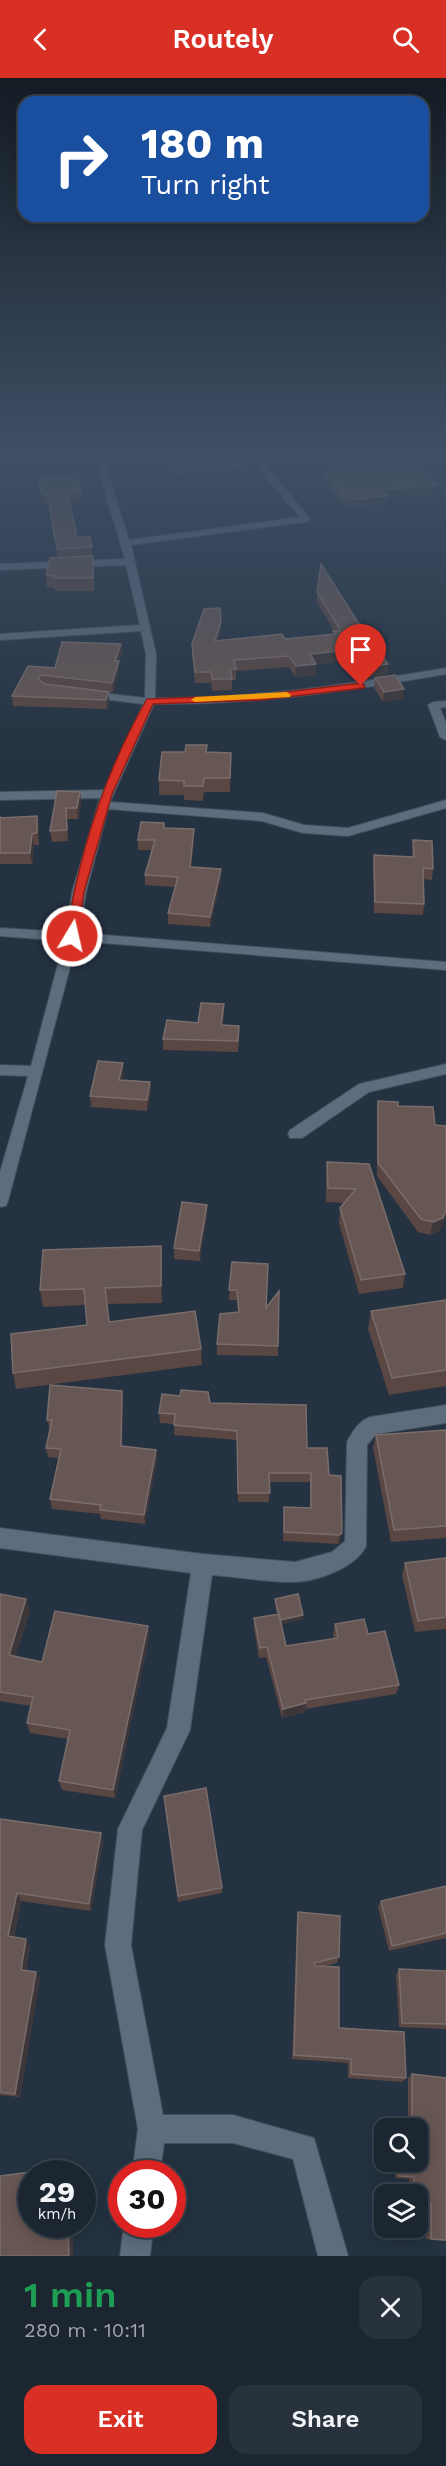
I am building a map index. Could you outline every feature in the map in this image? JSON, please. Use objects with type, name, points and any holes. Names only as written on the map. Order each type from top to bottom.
[{"type":"street","points":[[0,1202],[37,1071],[72,936],[79,892],[105,800],[150,701],[152,672],[146,628],[129,557]]},
{"type":"street","points":[[0,567],[130,562]]},
{"type":"street","points":[[0,637],[146,628]]},
{"type":"street","points":[[77,693],[150,701],[261,697],[339,690],[446,671]]},
{"type":"street","points":[[446,704],[433,705],[446,737]]},
{"type":"street","points":[[0,796],[105,800],[263,817],[303,829],[348,832],[446,804]]},
{"type":"street","points":[[0,932],[446,966]]},
{"type":"street","points":[[296,1134],[364,1088],[446,1069]]},
{"type":"street","points":[[0,1070],[37,1071]]},
{"type":"street","points":[[0,1538],[203,1564],[295,1572],[338,1561],[356,1545],[357,1442],[370,1426],[446,1414]]},
{"type":"street","points":[[148,2160],[152,2129],[118,1945],[130,1829],[178,1730],[203,1564]]},
{"type":"street","points":[[152,2129],[233,2128],[304,2148],[333,2256]]},
{"type":"street","points":[[135,2256],[137,2238]]},
{"type":"building","points":[[93,557],[93,578],[54,578],[55,576],[46,575],[50,558]]},
{"type":"building","points":[[321,564],[359,624],[388,664],[369,667],[357,649],[310,654],[316,664],[296,666],[289,656],[234,660],[236,669],[230,669],[232,679],[212,679],[211,672],[195,672],[192,644],[204,609],[220,608],[221,622],[215,641],[282,634],[285,639],[335,634],[333,631],[341,631],[317,592]]},
{"type":"building","points":[[62,642],[121,644],[115,661],[119,661],[112,683],[41,675],[38,679],[45,684],[109,692],[106,700],[12,696],[28,666],[55,668]]},
{"type":"building","points":[[395,675],[404,689],[384,692],[375,678]]},
{"type":"building","points":[[186,745],[207,745],[206,752],[231,753],[230,778],[204,778],[203,786],[184,786],[184,781],[159,780],[162,752],[185,752]]},
{"type":"building","points":[[57,791],[80,792],[77,808],[66,808],[67,830],[50,831]]},
{"type":"building","points":[[37,816],[37,833],[32,834],[30,853],[0,853],[0,818]]},
{"type":"building","points":[[141,822],[164,823],[164,828],[194,829],[190,867],[221,869],[210,917],[168,913],[178,877],[145,875],[155,840],[138,840]]},
{"type":"building","points":[[413,840],[432,841],[433,869],[423,868],[424,904],[375,902],[374,855],[414,857]]},
{"type":"building","points":[[201,1003],[224,1004],[221,1025],[239,1026],[238,1041],[163,1039],[167,1020],[198,1023]]},
{"type":"building","points":[[98,1061],[123,1063],[119,1080],[150,1082],[147,1100],[90,1096]]},
{"type":"building","points":[[378,1101],[398,1102],[398,1106],[433,1107],[435,1125],[446,1126],[446,1211],[443,1218],[433,1222],[421,1219],[378,1163]]},
{"type":"building","points":[[327,1162],[369,1164],[405,1274],[361,1280],[340,1208],[356,1189],[328,1188]]},
{"type":"building","points":[[182,1202],[207,1205],[199,1251],[174,1248]]},
{"type":"building","points":[[161,1246],[161,1286],[105,1288],[109,1322],[195,1311],[201,1349],[13,1373],[11,1334],[87,1325],[84,1289],[40,1290],[43,1250]]},
{"type":"building","points":[[232,1262],[268,1264],[266,1308],[279,1291],[278,1346],[217,1344],[220,1314],[239,1312],[237,1290],[229,1290]]},
{"type":"building","points":[[446,1300],[446,1370],[392,1378],[371,1311]]},
{"type":"building","points":[[50,1385],[122,1391],[121,1446],[156,1450],[144,1515],[100,1510],[101,1505],[50,1499],[61,1449],[46,1448],[52,1420],[47,1420]]},
{"type":"building","points":[[181,1390],[208,1392],[210,1403],[306,1405],[307,1448],[327,1448],[329,1475],[341,1476],[342,1533],[339,1535],[284,1532],[284,1507],[311,1508],[311,1473],[269,1473],[270,1493],[238,1493],[237,1431],[174,1425],[175,1414],[159,1413],[162,1394],[180,1396]]},
{"type":"building","points":[[446,1430],[446,1526],[394,1530],[376,1435]]},
{"type":"building","points":[[446,1558],[446,1617],[418,1621],[405,1563]]},
{"type":"building","points":[[0,1594],[26,1599],[9,1655],[42,1662],[55,1611],[148,1626],[113,1790],[59,1781],[70,1730],[27,1723],[33,1697],[0,1692]]},
{"type":"building","points":[[298,1594],[303,1615],[280,1620],[275,1599]]},
{"type":"building","points":[[279,1614],[286,1646],[338,1638],[335,1624],[364,1619],[368,1634],[385,1631],[399,1685],[305,1700],[306,1703],[283,1709],[267,1647],[260,1648],[254,1618]]},
{"type":"building","points":[[206,1788],[222,1888],[178,1896],[164,1796]]},
{"type":"building","points":[[0,1819],[101,1833],[89,1904],[17,1893],[8,1936],[26,1939],[21,1970],[36,1972],[15,2094],[0,2092]]},
{"type":"building","points":[[446,1886],[446,1933],[392,1946],[381,1901]]},
{"type":"building","points":[[298,1912],[340,1916],[339,1957],[314,1963],[315,1966],[339,1967],[339,2028],[404,2032],[406,2078],[351,2074],[351,2059],[294,2055]]},
{"type":"building","points":[[399,1969],[446,1971],[446,2024],[402,2023]]},
{"type":"building","points":[[412,2074],[446,2078],[446,2240],[431,2239],[431,2203],[428,2203],[428,2184],[414,2184],[414,2177],[399,2176],[399,2172],[428,2172],[428,2118],[412,2118]]},
{"type":"building","points":[[18,2174],[18,2238],[68,2238],[69,2256],[0,2256],[0,2176]]},
{"type":"slow traffic","points":[[195,700],[287,695]]},
{"type":"route","points":[[72,936],[79,892],[107,794],[150,701],[261,697],[361,686]]}]
